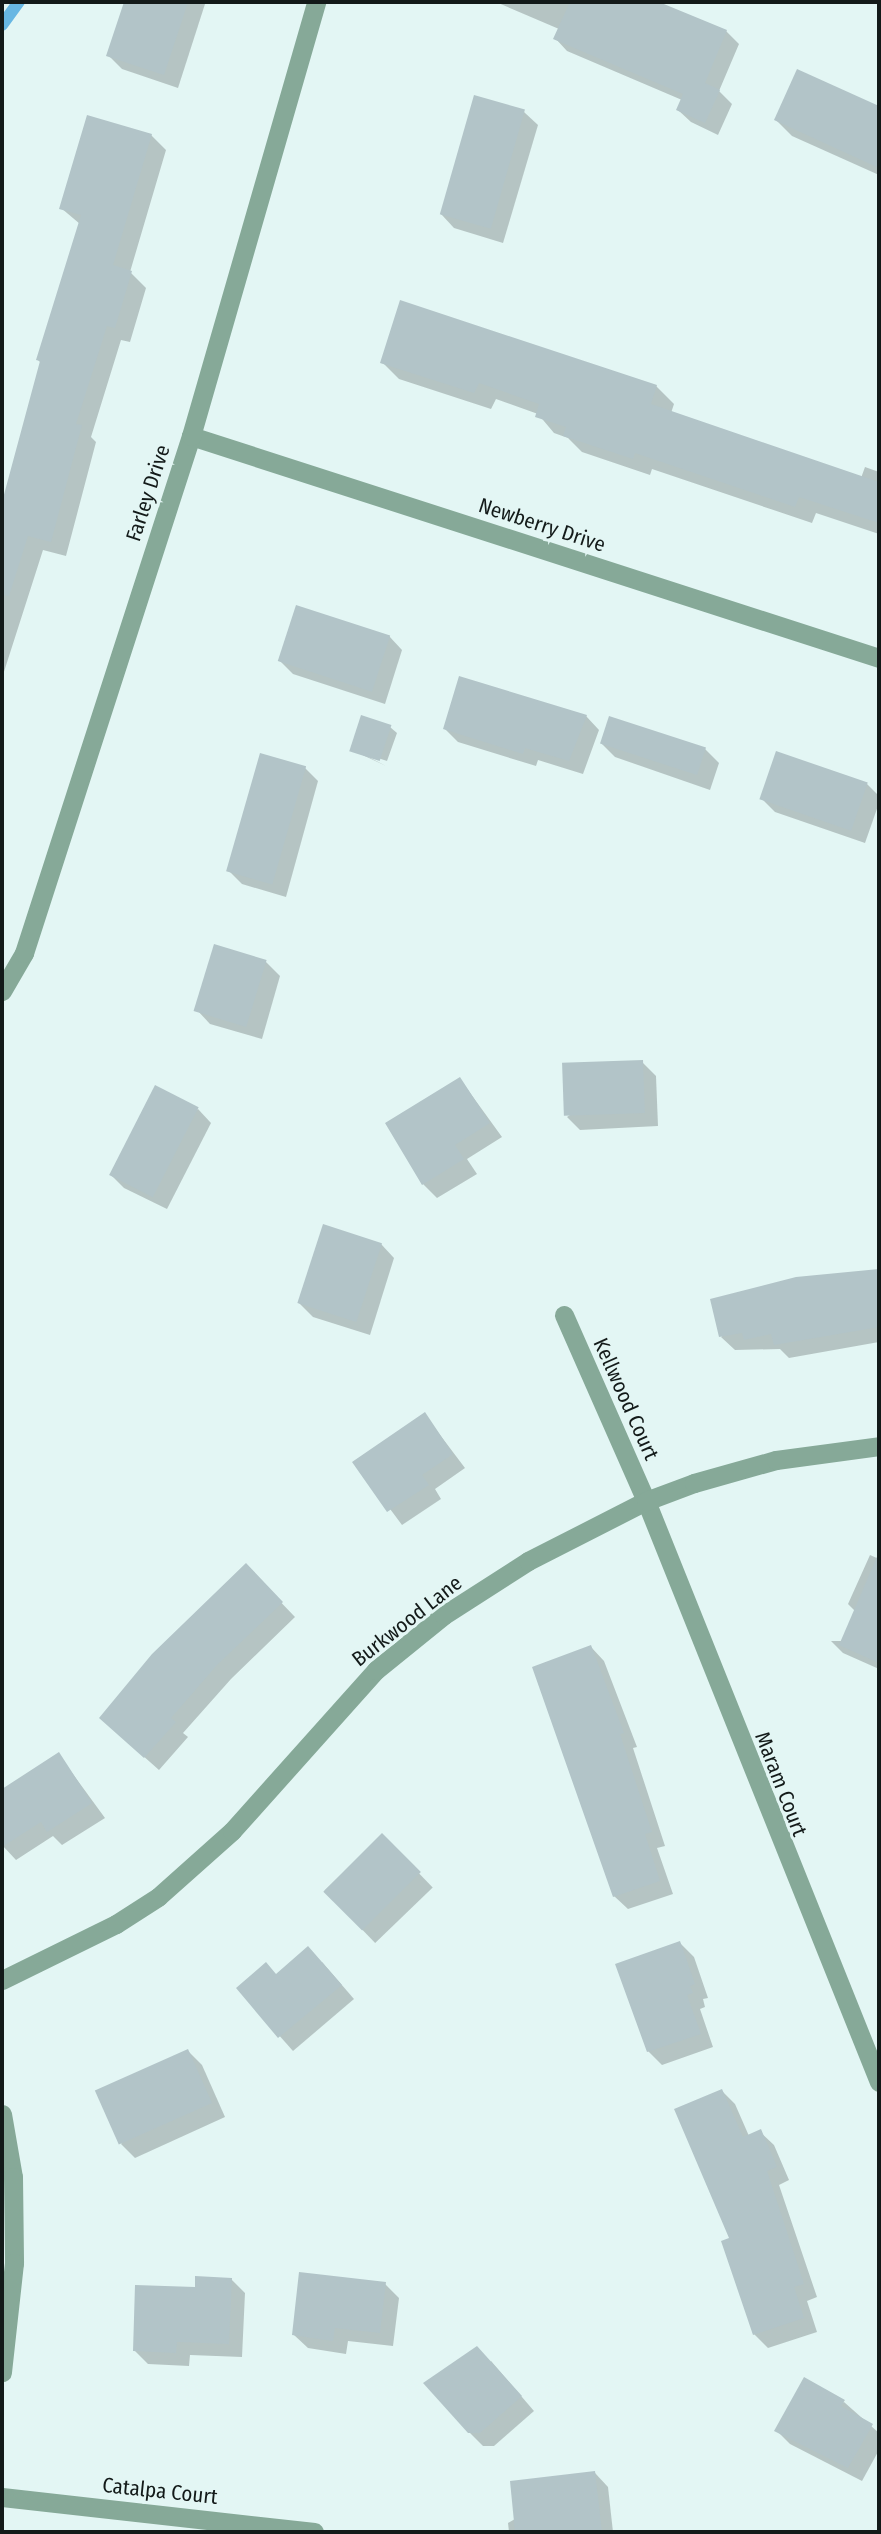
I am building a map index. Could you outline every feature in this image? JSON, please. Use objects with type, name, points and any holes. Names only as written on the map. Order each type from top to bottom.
[{"type":"street","name":"Farley Drive","points":[[2,991],[24,953],[191,436],[316,2]]},
{"type":"street","name":"Newberry Drive","points":[[191,436],[879,658]]},
{"type":"street","name":"Kellwood Court","points":[[564,1315],[646,1501]]},
{"type":"street","name":"Burkwood Lane","points":[[2,1980],[116,1924],[158,1897],[232,1831],[376,1670],[444,1615],[528,1561],[646,1501],[776,1461],[879,1446]]},
{"type":"street","name":"Maram Court","points":[[646,1501],[879,2082]]},
{"type":"street","points":[[2,2115],[13,2177],[13,2263],[2,2372]]},
{"type":"street","name":"Catalpa Court","points":[[2,2497],[314,2532]]},
{"type":"building","points":[[124,2],[188,2],[164,75],[106,56]]},
{"type":"building","points":[[570,2],[659,2],[727,30],[705,83],[720,90],[705,123],[676,110],[683,94],[553,39]]},
{"type":"building","points":[[797,69],[879,106],[879,168],[774,120]]},
{"type":"building","points":[[474,95],[525,110],[491,229],[440,214]]},
{"type":"building","points":[[87,115],[152,134],[113,265],[132,271],[115,328],[107,326],[76,424],[82,425],[51,542],[28,536],[9,596],[2,595],[2,502],[40,361],[36,360],[81,215],[59,209]]},
{"type":"building","points":[[400,300],[657,385],[651,404],[879,482],[879,523],[799,497],[795,507],[635,453],[633,459],[563,436],[566,427],[535,417],[539,404],[479,383],[474,393],[380,363]]},
{"type":"building","points":[[296,605],[390,636],[372,692],[278,661]]},
{"type":"building","points":[[459,676],[587,715],[569,761],[525,748],[523,754],[443,729]]},
{"type":"building","points":[[361,715],[391,725],[380,761],[349,751]]},
{"type":"building","points":[[609,716],[706,748],[697,775],[600,744]]},
{"type":"building","points":[[776,751],[868,783],[851,831],[759,799]]},
{"type":"building","points":[[260,753],[306,766],[272,884],[226,871]]},
{"type":"building","points":[[214,944],[267,960],[246,1027],[194,1011]]},
{"type":"building","points":[[643,1060],[645,1113],[564,1116],[562,1063]]},
{"type":"building","points":[[460,1077],[490,1123],[455,1145],[464,1159],[422,1185],[385,1123]]},
{"type":"building","points":[[155,1085],[199,1107],[153,1197],[109,1175]]},
{"type":"building","points":[[323,1224],[382,1243],[356,1322],[297,1303]]},
{"type":"building","points":[[879,1269],[879,1327],[774,1345],[771,1334],[744,1340],[742,1333],[719,1337],[710,1299],[796,1277]]},
{"type":"building","points":[[425,1412],[453,1454],[422,1475],[429,1485],[387,1512],[352,1462]]},
{"type":"building","points":[[879,1552],[879,1663],[839,1645]]},
{"type":"building","points":[[246,1563],[283,1602],[217,1665],[171,1718],[176,1722],[144,1758],[99,1718],[152,1654]]},
{"type":"building","points":[[591,1645],[624,1733],[620,1734],[652,1832],[645,1834],[660,1881],[613,1897],[532,1667]]},
{"type":"building","points":[[59,1752],[92,1803],[47,1832],[41,1822],[2,1847],[2,1789]]},
{"type":"building","points":[[382,1833],[421,1872],[362,1931],[323,1892]]},
{"type":"building","points":[[680,1941],[695,1984],[690,1986],[693,1993],[687,1995],[701,2034],[647,2052],[615,1964]]},
{"type":"building","points":[[308,1946],[342,1985],[278,2038],[236,1988],[266,1962],[276,1974]]},
{"type":"building","points":[[188,2049],[212,2103],[119,2144],[95,2090]]},
{"type":"building","points":[[722,2089],[743,2137],[761,2129],[777,2167],[767,2171],[804,2284],[794,2287],[804,2318],[753,2335],[721,2241],[729,2238],[674,2109]]},
{"type":"building","points":[[299,2272],[386,2282],[380,2333],[335,2328],[333,2341],[292,2335]]},
{"type":"building","points":[[195,2276],[232,2278],[229,2344],[177,2342],[176,2353],[133,2351],[135,2285],[195,2287]]},
{"type":"building","points":[[477,2346],[522,2396],[480,2433],[468,2433],[423,2383]]},
{"type":"building","points":[[804,2377],[845,2400],[841,2406],[873,2424],[848,2468],[774,2431]]},
{"type":"building","points":[[595,2471],[602,2532],[515,2532],[510,2481]]},
{"type":"waterway","points":[[2,25],[19,2]]}]
